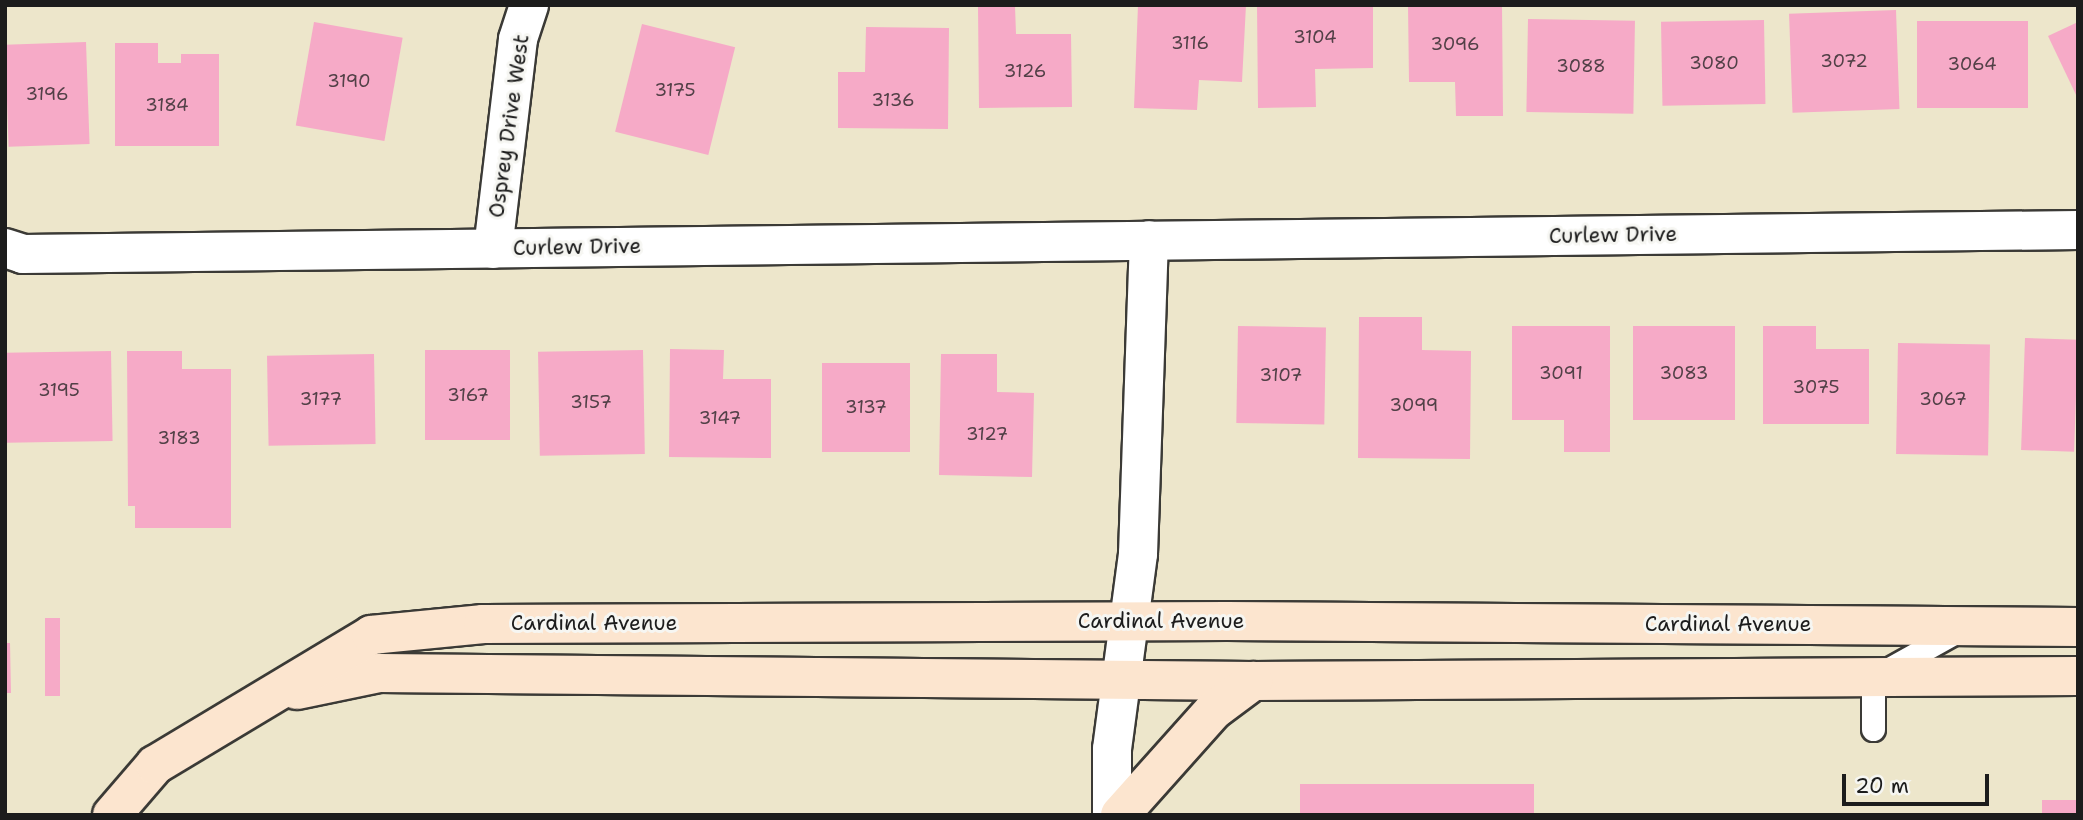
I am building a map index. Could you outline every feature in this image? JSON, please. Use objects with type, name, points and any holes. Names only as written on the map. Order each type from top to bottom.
[{"type":"street","name":"Osprey Drive West","points":[[493,248],[518,39],[529,5]]},
{"type":"street","name":"Curlew Drive","points":[[5,248],[23,254],[2078,230]]},
{"type":"street","points":[[1112,815],[1112,749],[1139,554],[1149,240]]},
{"type":"street","name":"Cardinal Avenue","points":[[112,815],[155,765],[261,697],[371,635],[483,624],[1130,621],[2078,626]]},
{"type":"street","name":"Cardinal Avenue","points":[[261,697],[379,673],[1120,677],[1253,681],[2078,676]]},
{"type":"street","points":[[1120,815],[1206,718],[1253,681]]},
{"type":"lane","points":[[1873,729],[1873,678],[1966,626]]},
{"type":"building","points":[[1138,5],[1246,5],[1242,82],[1199,80],[1197,110],[1134,108]]},
{"type":"building","points":[[1257,5],[1373,5],[1373,68],[1315,69],[1316,107],[1258,108]]},
{"type":"building","points":[[1408,5],[1502,5],[1503,116],[1456,116],[1455,82],[1409,82]]},
{"type":"building","points":[[1015,6],[1016,34],[1071,34],[1072,107],[979,108],[978,7]]},
{"type":"building","points":[[1896,10],[1899,109],[1793,113],[1789,14]]},
{"type":"building","points":[[1528,19],[1635,21],[1633,114],[1526,112]]},
{"type":"building","points":[[1764,20],[1765,104],[1662,106],[1661,22]]},
{"type":"building","points":[[1917,21],[2028,21],[2028,108],[1917,108]]},
{"type":"building","points":[[314,22],[403,38],[384,141],[296,125]]},
{"type":"building","points":[[2078,22],[2078,99],[2048,36]]},
{"type":"building","points":[[642,24],[735,47],[708,155],[615,132]]},
{"type":"building","points":[[866,27],[949,28],[948,129],[838,128],[838,72],[865,72]]},
{"type":"building","points":[[86,42],[90,144],[9,147],[5,45]]},
{"type":"building","points":[[115,43],[158,43],[158,63],[181,63],[181,54],[219,54],[219,146],[115,146]]},
{"type":"building","points":[[1359,317],[1422,317],[1422,350],[1471,351],[1470,459],[1358,458]]},
{"type":"building","points":[[1238,326],[1326,328],[1324,425],[1236,423]]},
{"type":"building","points":[[1512,326],[1610,326],[1610,452],[1564,452],[1564,420],[1512,420]]},
{"type":"building","points":[[1633,326],[1735,326],[1735,420],[1633,420]]},
{"type":"building","points":[[1763,326],[1816,326],[1816,349],[1869,349],[1869,424],[1763,424]]},
{"type":"building","points":[[2025,338],[2078,340],[2074,452],[2021,450]]},
{"type":"building","points":[[1898,343],[1990,345],[1988,456],[1896,454]]},
{"type":"building","points":[[670,349],[724,350],[723,379],[771,379],[771,458],[669,457]]},
{"type":"building","points":[[425,350],[510,350],[510,440],[425,440]]},
{"type":"building","points":[[643,350],[645,454],[540,456],[538,352]]},
{"type":"building","points":[[111,351],[113,441],[7,443],[5,353]]},
{"type":"building","points":[[127,351],[182,351],[182,369],[231,369],[231,528],[135,528],[135,506],[128,506]]},
{"type":"building","points":[[374,354],[376,444],[269,446],[267,356]]},
{"type":"building","points":[[941,354],[997,354],[997,392],[1034,393],[1032,477],[939,475]]},
{"type":"building","points":[[822,363],[910,363],[910,452],[822,452]]},
{"type":"building","points":[[45,618],[60,618],[60,696],[45,696]]},
{"type":"building","points":[[5,643],[10,643],[11,693],[5,693]]},
{"type":"building","points":[[1300,784],[1534,784],[1534,815],[1300,815]]},
{"type":"building","points":[[2042,800],[2078,800],[2078,815],[2042,815]]}]
